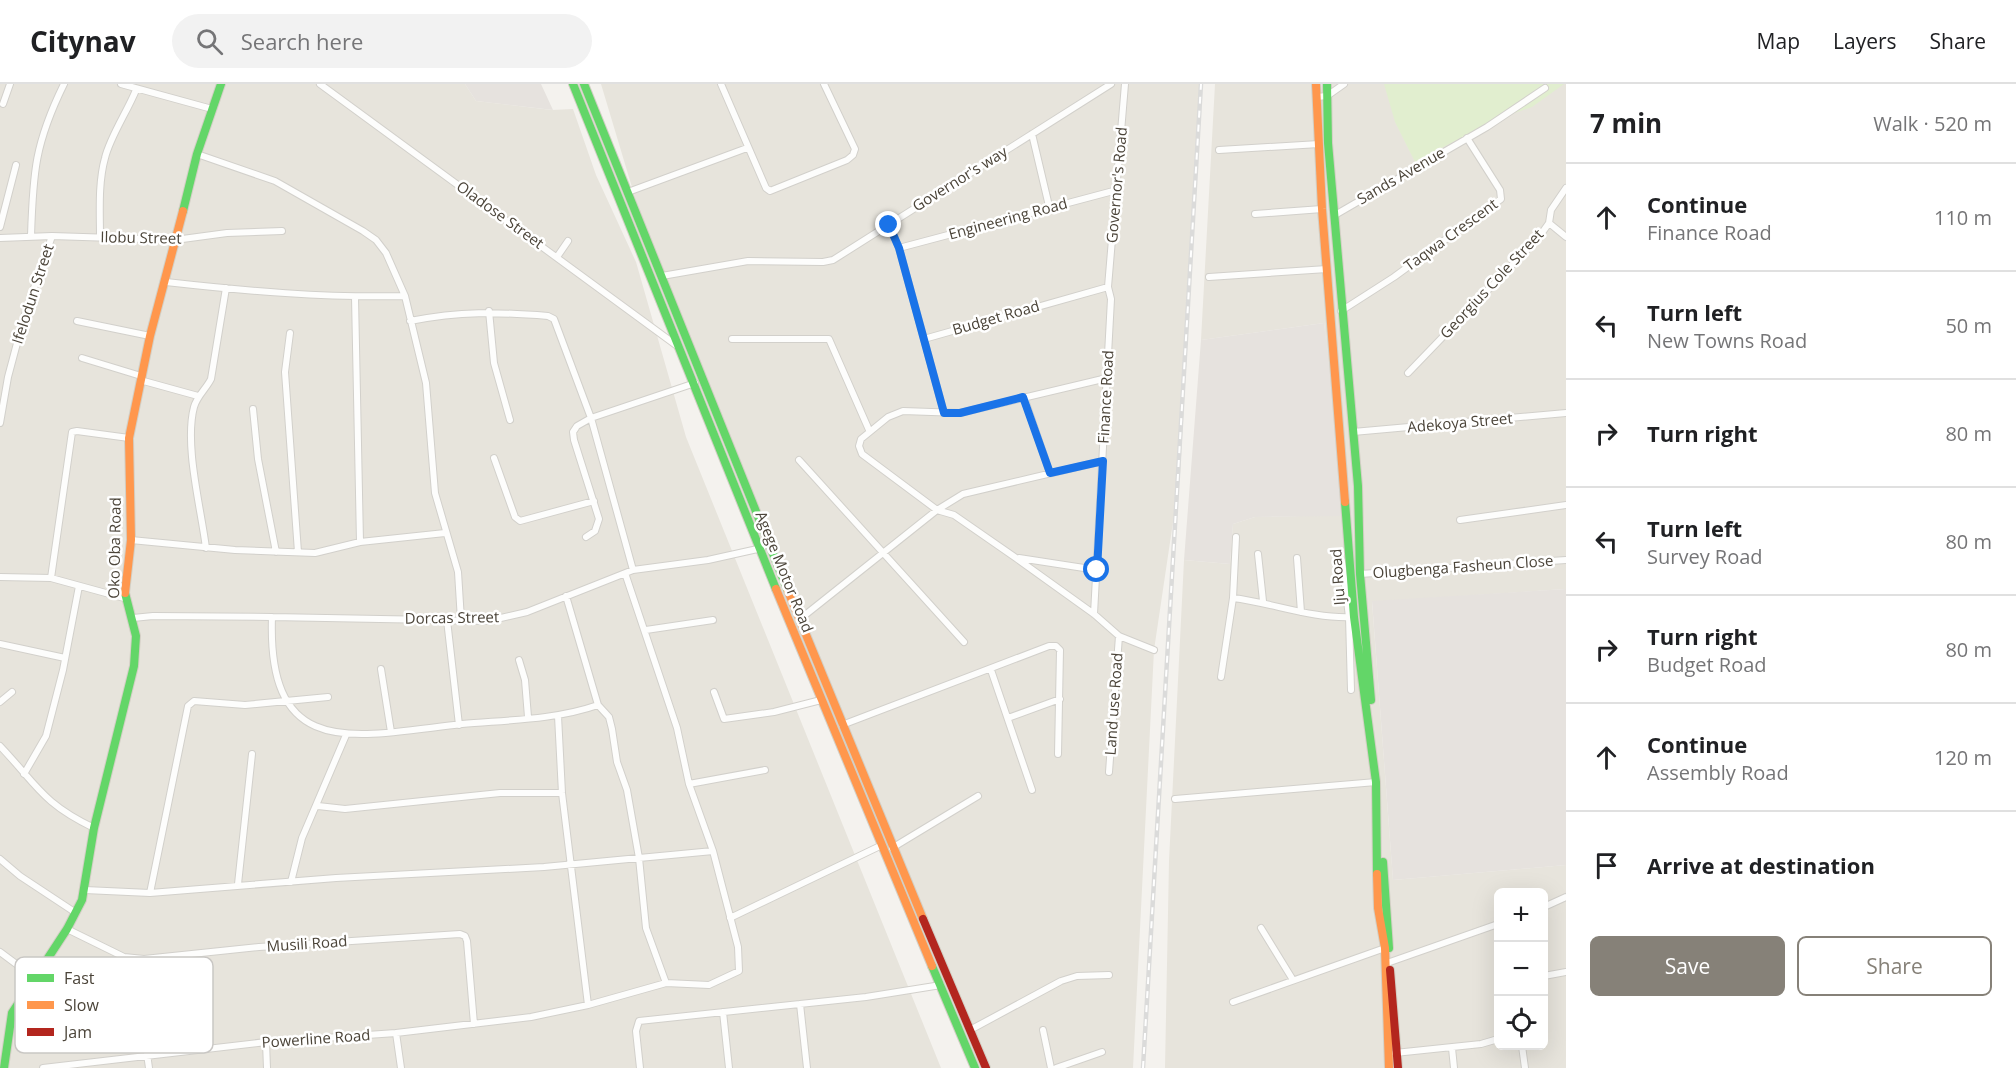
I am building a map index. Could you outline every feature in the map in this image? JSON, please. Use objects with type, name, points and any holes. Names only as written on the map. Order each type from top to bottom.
[{"type":"main road","name":"Oko Oba Road","points":[[49,957],[67,930],[85,890],[94,828],[134,666],[136,636],[133,618],[124,598],[131,540],[129,438],[150,336],[166,282],[197,154],[221,84]]},
{"type":"main road","name":"Agege Motor Road","points":[[573,84],[880,846],[975,1068]]},
{"type":"main road","name":"Agege Motor Road","points":[[584,84],[892,848],[986,1068]]},
{"type":"main road","name":"Iju Road","points":[[1316,84],[1322,97],[1328,143],[1358,486],[1360,574],[1390,962],[1393,1053],[1389,1068]]},
{"type":"main road","name":"Iju Road","points":[[1327,84],[1322,97],[1319,144],[1322,209],[1352,617],[1376,782],[1378,908],[1385,948],[1393,1053],[1398,1068]]},
{"type":"main road","points":[[848,766],[858,762]]},
{"type":"main road","points":[[872,825],[882,821]]},
{"type":"main road","name":"Oko Oba Road","points":[[4,1068],[12,1013],[15,1008]]},
{"type":"street","points":[[3,104],[10,84]]},
{"type":"street","points":[[31,236],[34,164],[48,117],[64,84]]},
{"type":"street","points":[[121,84],[136,90],[212,109]]},
{"type":"street","name":"Oladose Street","points":[[320,84],[679,348]]},
{"type":"street","points":[[721,84],[747,148],[766,188],[770,191],[847,160],[853,155],[855,149],[824,84]]},
{"type":"street","name":"Governor's way","points":[[662,276],[748,261],[823,262],[833,260],[1111,84]]},
{"type":"street","name":"Governor's Road","points":[[1108,287],[1125,84]]},
{"type":"street","points":[[1322,97],[1344,84]]},
{"type":"street","name":"Sands Avenue","points":[[1335,215],[1467,138],[1545,88]]},
{"type":"street","points":[[100,237],[102,173],[105,156],[136,90]]},
{"type":"street","points":[[1032,134],[1049,207]]},
{"type":"street","name":"Taqwa Crescent","points":[[1341,311],[1394,277],[1501,199],[1500,190],[1467,138]]},
{"type":"street","points":[[1219,150],[1319,144]]},
{"type":"street","points":[[628,192],[747,148]]},
{"type":"street","points":[[197,154],[275,181],[363,231],[376,240],[386,253],[405,296],[426,383],[435,493],[444,533],[458,572],[461,620]]},
{"type":"street","points":[[0,227],[16,165]]},
{"type":"street","name":"Georgius Cole Street","points":[[1408,372],[1549,223],[1551,210],[1566,188]]},
{"type":"street","name":"Engineering Road","points":[[899,248],[1117,190]]},
{"type":"street","points":[[1255,214],[1322,209]]},
{"type":"street","points":[[1549,223],[1566,237]]},
{"type":"street","points":[[889,225],[899,248],[944,413]]},
{"type":"street","name":"Ilobu Street","points":[[0,238],[52,236],[175,240],[227,233],[282,231]]},
{"type":"street","name":"Ifelodun Street","points":[[0,423],[8,376],[24,317],[52,236]]},
{"type":"street","points":[[557,257],[568,241]]},
{"type":"street","points":[[1209,277],[1328,269]]},
{"type":"street","points":[[166,282],[356,297],[405,296]]},
{"type":"street","name":"Budget Road","points":[[924,339],[1108,287]]},
{"type":"street","name":"Finance Road","points":[[1094,615],[1111,299],[1108,287]]},
{"type":"street","points":[[206,548],[193,460],[193,419],[198,396],[205,390],[210,379],[226,288]]},
{"type":"street","points":[[356,297],[360,542]]},
{"type":"street","points":[[410,321],[456,312],[489,311],[548,316],[554,319],[591,417],[633,570]]},
{"type":"street","points":[[489,311],[494,363],[510,420]]},
{"type":"street","points":[[77,321],[150,336]]},
{"type":"street","points":[[290,333],[285,372],[298,552]]},
{"type":"street","points":[[732,339],[829,339],[869,430],[888,417],[903,411],[960,413],[1107,378]]},
{"type":"street","points":[[679,348],[691,346]]},
{"type":"street","points":[[82,358],[198,396]]},
{"type":"street","points":[[586,537],[598,526],[594,501],[573,432],[577,426],[591,417],[695,382]]},
{"type":"street","points":[[1023,397],[1050,473]]},
{"type":"street","points":[[254,409],[258,459],[276,552]]},
{"type":"street","name":"Adekoya Street","points":[[1353,432],[1566,413]]},
{"type":"street","points":[[51,578],[72,432],[77,430],[129,438]]},
{"type":"street","name":"Land use Road","points":[[869,430],[858,446],[862,454],[937,510],[954,515],[1016,558],[1119,636],[1154,650]]},
{"type":"street","points":[[494,458],[515,517],[520,521],[594,501]]},
{"type":"street","points":[[799,460],[964,642]]},
{"type":"street","points":[[800,619],[937,510],[963,494],[1103,461]]},
{"type":"street","points":[[1460,520],[1566,505]]},
{"type":"street","points":[[131,540],[206,548],[298,552],[331,551],[360,542],[444,533]]},
{"type":"street","points":[[1221,677],[1233,598],[1236,537]]},
{"type":"street","name":"Dorcas Street","points":[[133,618],[272,616],[461,620],[508,617],[633,570],[692,563],[771,545]]},
{"type":"street","points":[[1258,554],[1263,602]]},
{"type":"street","name":"Land use Road","points":[[1016,558],[1097,570]]},
{"type":"street","points":[[1297,558],[1300,612]]},
{"type":"street","name":"Olugbenga Fasheun Close","points":[[1360,574],[1566,560]]},
{"type":"street","points":[[1342,561],[1352,617],[1351,690]]},
{"type":"street","points":[[626,573],[677,728],[689,784],[714,851],[730,918],[880,846]]},
{"type":"street","points":[[0,577],[51,578],[124,598]]},
{"type":"street","points":[[24,774],[46,736],[66,658],[79,586]]},
{"type":"street","points":[[566,596],[598,705],[609,717],[617,762],[627,790],[639,858],[646,928],[666,983]]},
{"type":"street","points":[[1233,598],[1263,602],[1300,612],[1352,617]]},
{"type":"street","points":[[272,616],[273,666],[286,702],[315,728],[346,735],[391,732],[528,717],[558,716],[598,705]]},
{"type":"street","points":[[447,620],[459,725]]},
{"type":"street","points":[[646,630],[713,620]]},
{"type":"street","name":"Land use Road","points":[[1109,772],[1119,636]]},
{"type":"street","points":[[0,644],[26,647],[66,658]]},
{"type":"street","points":[[842,725],[992,670],[1049,646],[1056,646],[1059,650],[1060,699],[1058,754]]},
{"type":"street","points":[[519,660],[525,680],[528,717]]},
{"type":"street","points":[[381,669],[391,732]]},
{"type":"street","points":[[992,670],[1032,790]]},
{"type":"street","points":[[0,702],[12,692]]},
{"type":"street","points":[[714,692],[724,719],[774,712],[821,700]]},
{"type":"street","points":[[150,893],[188,706],[194,701],[202,700],[245,705],[328,698]]},
{"type":"street","points":[[1008,718],[1060,699]]},
{"type":"street","points":[[558,716],[562,793],[573,865],[588,1005]]},
{"type":"street","points":[[291,882],[302,838],[318,806],[346,735]]},
{"type":"street","points":[[0,746],[48,801],[65,814],[94,828]]},
{"type":"street","points":[[238,884],[252,754]]},
{"type":"street","points":[[689,784],[765,770]]},
{"type":"street","points":[[1175,799],[1376,782]]},
{"type":"street","points":[[318,806],[345,809],[500,793],[562,793]]},
{"type":"street","points":[[892,848],[978,796]]},
{"type":"street","points":[[85,890],[150,893],[238,884],[573,865],[714,851]]},
{"type":"street","points":[[0,859],[20,876],[76,913]]},
{"type":"street","points":[[1548,905],[1566,897]]},
{"type":"street","name":"Powerline Road","points":[[213,1047],[396,1033],[531,1017],[588,1005],[666,983],[709,985],[739,971],[738,947],[730,918]]},
{"type":"street","points":[[1390,962],[1494,925]]},
{"type":"street","points":[[1261,928],[1293,980]]},
{"type":"street","name":"Musili Road","points":[[67,930],[124,957]]},
{"type":"street","name":"Musili Road","points":[[163,957],[270,946],[460,934],[465,936],[467,941],[474,1024]]},
{"type":"street","points":[[1233,1002],[1385,948]]},
{"type":"street","points":[[0,952],[15,963]]},
{"type":"street","points":[[1548,975],[1566,972]]},
{"type":"street","points":[[970,1030],[1061,981],[1077,976],[1109,975]]},
{"type":"street","points":[[640,1068],[636,1025],[639,1021],[866,997],[941,985]]},
{"type":"street","points":[[800,1004],[807,1068]]},
{"type":"street","points":[[723,1012],[729,1068]]},
{"type":"street","points":[[1043,1030],[1051,1068]]},
{"type":"street","points":[[396,1033],[401,1068]]},
{"type":"street","points":[[1393,1053],[1452,1048],[1494,1040]]},
{"type":"street","points":[[266,1042],[267,1068]]},
{"type":"street","points":[[1452,1048],[1454,1068]]},
{"type":"street","points":[[1523,1050],[1525,1068]]},
{"type":"street","points":[[1056,1068],[1102,1052]]},
{"type":"street","name":"Powerline Road","points":[[43,1068],[157,1053]]},
{"type":"street","points":[[147,1054],[149,1068]]},
{"type":"shaded area","points":[[0,84],[465,84],[476,101],[552,110],[573,109],[596,175],[636,262],[686,437],[941,1068],[0,1068]]},
{"type":"shaded area","points":[[465,84],[541,84],[553,110],[476,101]]},
{"type":"shaded area","points":[[601,84],[1202,84],[1180,475],[1154,650],[1133,1068],[989,1068],[646,234]]},
{"type":"shaded area","points":[[1215,84],[1566,84],[1566,589],[1372,602],[1393,880],[1566,865],[1566,1068],[1165,1068],[1169,861],[1184,560],[1230,564],[1233,524],[1255,517],[1342,515],[1324,323],[1201,340]]},
{"type":"shaded area","points":[[1324,323],[1335,419],[1342,516],[1255,517],[1233,524],[1230,564],[1184,560],[1201,340]]},
{"type":"shaded area","points":[[1566,589],[1566,865],[1393,880],[1372,601]]},
{"type":"green space","points":[[1384,84],[1564,84],[1532,107],[1495,120],[1415,162],[1395,122]]},
{"type":"railway","points":[[1143,1068],[1201,84]]},
{"type":"traffic: fast","points":[[183,211],[197,154],[221,84]]},
{"type":"traffic: fast","points":[[573,84],[776,589]]},
{"type":"traffic: fast","points":[[584,84],[788,591]]},
{"type":"traffic: fast","points":[[1327,84],[1328,143],[1358,486],[1360,574],[1371,700]]},
{"type":"traffic: fast","points":[[1345,502],[1354,617],[1376,782],[1377,874]]},
{"type":"traffic: fast","points":[[49,957],[82,900],[94,828],[134,666],[136,636],[125,593]]},
{"type":"traffic: fast","points":[[1383,862],[1389,948]]},
{"type":"traffic: fast","points":[[932,966],[975,1068]]},
{"type":"traffic: fast","points":[[4,1068],[12,1013],[15,1008]]},
{"type":"traffic: slow","points":[[1316,84],[1322,209],[1345,502]]},
{"type":"traffic: slow","points":[[125,593],[131,540],[129,438],[150,336],[183,211]]},
{"type":"traffic: slow","points":[[776,589],[932,966]]},
{"type":"traffic: slow","points":[[788,591],[923,919]]},
{"type":"traffic: slow","points":[[1377,874],[1378,908],[1385,948],[1389,1068]]},
{"type":"traffic: jam","points":[[923,919],[986,1068]]},
{"type":"traffic: jam","points":[[1390,970],[1398,1068]]},
{"type":"route","points":[[889,225],[899,248],[944,413],[960,413],[1023,397],[1050,473],[1103,461],[1097,570]]}]
